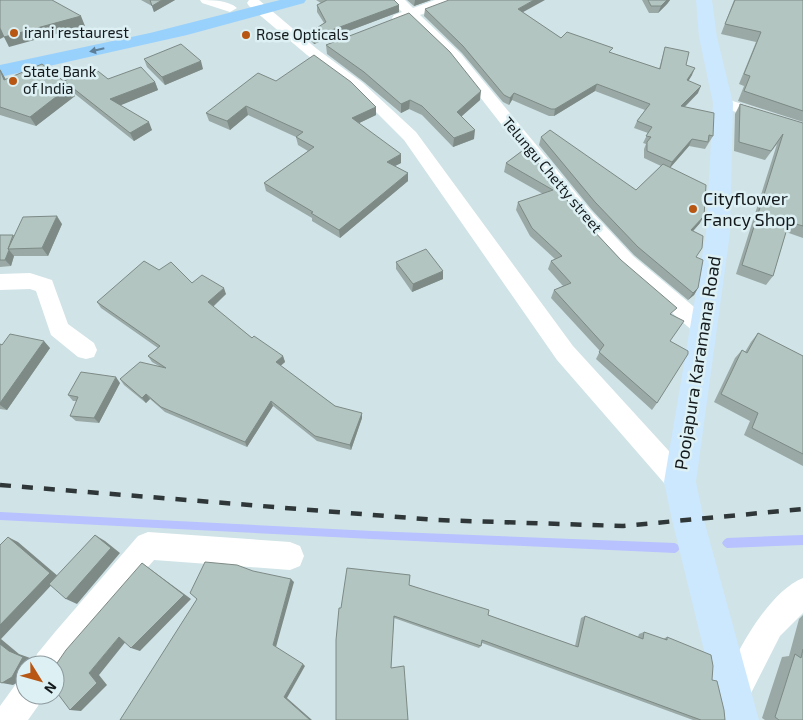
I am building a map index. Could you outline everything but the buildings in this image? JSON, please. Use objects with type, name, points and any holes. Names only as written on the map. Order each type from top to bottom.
[{"type":"main road","points":[[0,59],[230,8],[298,0]]},
{"type":"main road","name":"Poojapura Karamana Road","points":[[704,0],[708,37],[723,103],[718,233],[680,482],[688,520],[737,707]]},
{"type":"main road","points":[[0,71],[89,52],[260,4]]},
{"type":"street","points":[[207,0],[230,8]]},
{"type":"street","name":"Telungu Chetty street","points":[[397,0],[456,57],[584,216],[626,261],[673,303],[703,326]]},
{"type":"street","points":[[385,24],[448,0]]},
{"type":"street","points":[[260,4],[312,52],[358,86],[410,136],[565,353],[680,482]]},
{"type":"street","points":[[312,52],[330,45]]},
{"type":"street","points":[[723,103],[803,128]]},
{"type":"street","points":[[0,282],[30,281],[45,286],[60,329],[86,350]]},
{"type":"street","points":[[55,655],[148,546],[290,556]]},
{"type":"street","points":[[737,707],[770,626],[803,592]]},
{"type":"street","points":[[9,720],[20,705]]},
{"type":"waterway","points":[[0,516],[675,548]]},
{"type":"waterway","points":[[727,543],[803,540]]},
{"type":"railway","points":[[0,485],[436,520],[623,526],[803,509]]},
{"type":"place","name":"irani restaurest","points":[[14,33]]},
{"type":"place","name":"Rose Opticals","points":[[246,35]]},
{"type":"place","name":"State Bank of India","points":[[13,81]]},
{"type":"place","name":"Cityflower Fancy Shop","points":[[693,209]]}]
